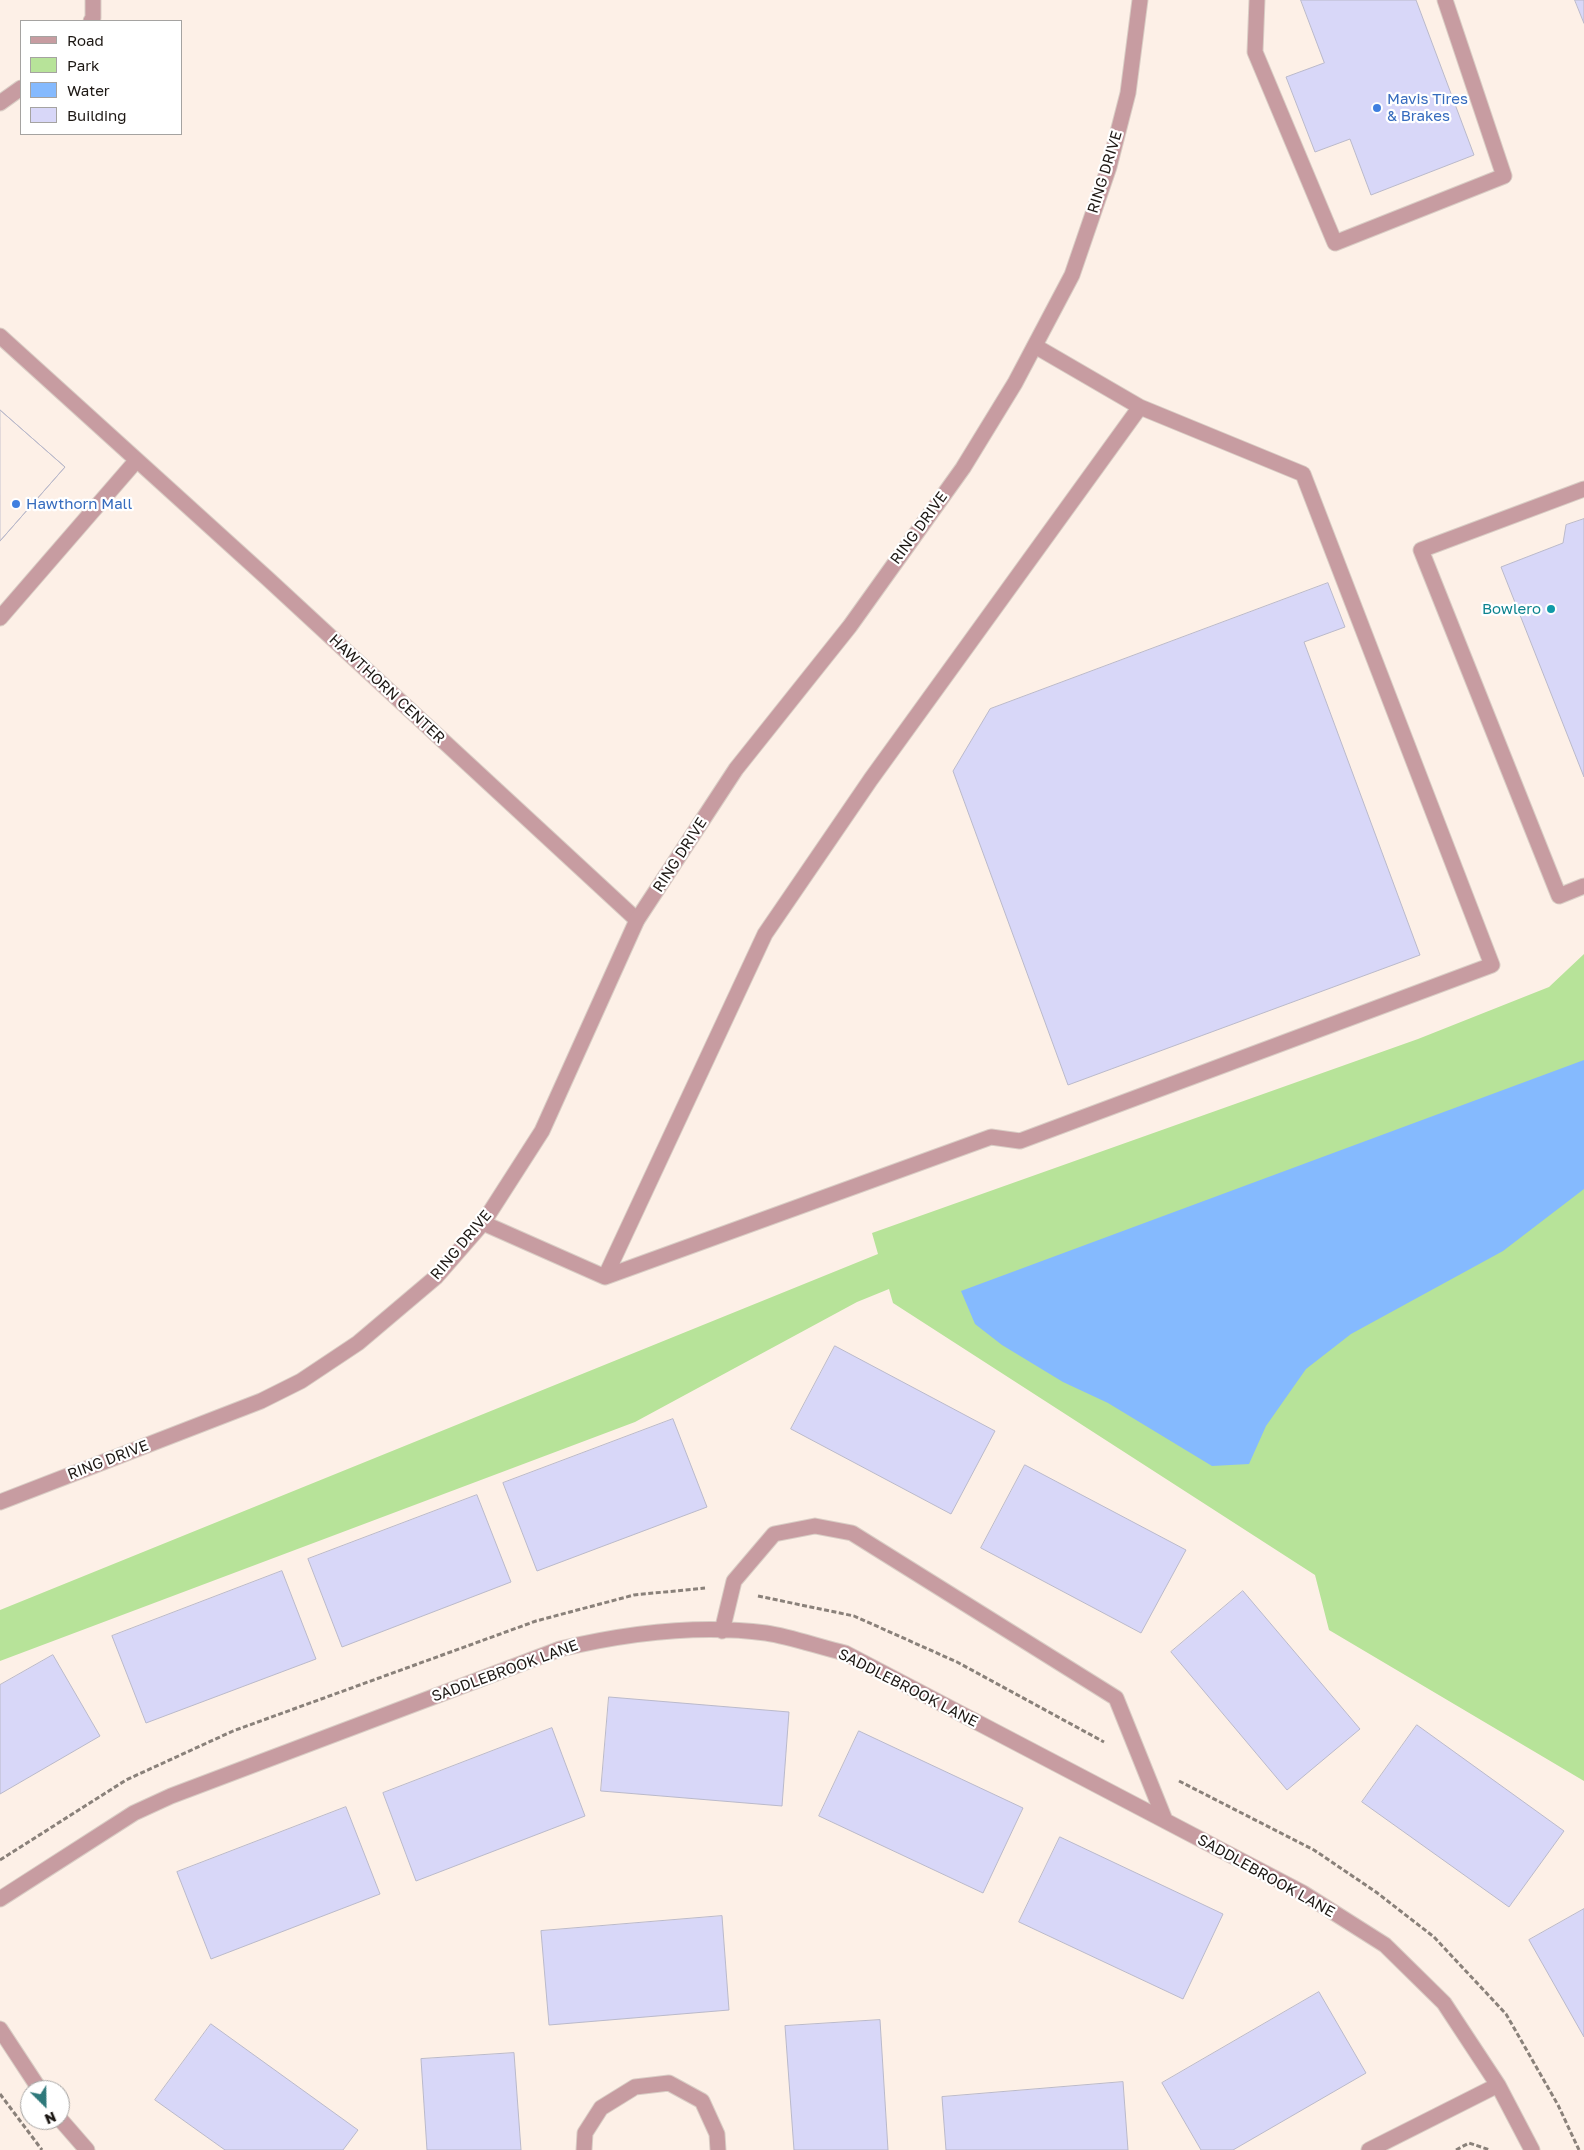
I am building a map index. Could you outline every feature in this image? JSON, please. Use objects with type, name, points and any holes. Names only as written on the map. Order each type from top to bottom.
[{"type":"street","points":[[91,20],[93,18],[93,0]]},
{"type":"street","name":"RING DRIVE","points":[[0,1502],[261,1402],[301,1381],[358,1343],[436,1277],[483,1223],[542,1131],[637,920],[736,768],[850,626],[962,468],[1015,383],[1035,346],[1072,275],[1109,167],[1128,93],[1140,0]]},
{"type":"street","points":[[1257,0],[1255,52],[1335,243],[1504,176],[1445,0]]},
{"type":"street","points":[[0,103],[20,89]]},
{"type":"street","name":"HAWTHORN CENTER","points":[[0,336],[267,578],[637,920]]},
{"type":"street","points":[[483,1223],[606,1277],[991,1137],[1020,1141],[1492,965],[1303,474],[1140,407],[1035,346]]},
{"type":"street","points":[[606,1277],[765,934],[871,779],[1140,407]]},
{"type":"street","points":[[0,618],[136,461]]},
{"type":"street","points":[[1584,488],[1421,550],[1559,896],[1584,886]]},
{"type":"street","points":[[722,1631],[734,1581],[774,1534],[814,1526],[852,1533],[1116,1698],[1165,1820]]},
{"type":"street","name":"SADDLEBROOK LANE","points":[[0,1899],[134,1813],[171,1796],[560,1649],[598,1640],[680,1630],[766,1633],[844,1654],[1303,1892],[1385,1945],[1444,2003],[1498,2085],[1532,2150]]},
{"type":"street","points":[[0,2029],[33,2080]]},
{"type":"street","points":[[584,2150],[585,2133],[601,2108],[635,2088],[669,2083],[702,2101],[717,2134],[718,2150]]},
{"type":"street","points":[[1368,2150],[1498,2085]]},
{"type":"street","points":[[70,2130],[87,2150]]},
{"type":"path","points":[[0,1860],[126,1780],[233,1731],[536,1621],[634,1595],[700,1588],[731,1592],[854,1616],[957,1662],[1141,1762],[1314,1850],[1376,1892],[1434,1937],[1506,2014],[1558,2106],[1579,2150]]},
{"type":"path","points":[[0,2094],[42,2150]]},
{"type":"path","points":[[1456,2150],[1469,2143],[1490,2150]]},
{"type":"green space","points":[[1584,954],[1584,1781],[1329,1630],[1315,1575],[893,1303],[889,1289],[857,1302],[635,1422],[0,1661],[0,1610],[878,1254],[872,1233],[1418,1039],[1549,987]]},
{"type":"water","points":[[1584,1060],[1584,1189],[1503,1251],[1351,1334],[1306,1369],[1266,1426],[1249,1464],[1212,1466],[1108,1403],[1063,1382],[1002,1345],[975,1324],[961,1291]]},
{"type":"building","name":"Mavis Tires & Brakes","points":[[1301,0],[1416,0],[1474,155],[1371,195],[1350,139],[1315,152],[1286,77],[1324,63]]},
{"type":"building","points":[[1575,0],[1584,0],[1584,23]]},
{"type":"building","name":"Hawthorn Mall","points":[[0,410],[65,467],[0,541]]},
{"type":"building","name":"Hawthorn Mall","points":[[0,410],[65,467],[0,541]]},
{"type":"building","name":"Bowlero","points":[[1584,519],[1584,777],[1501,567],[1563,543],[1566,525]]},
{"type":"building","points":[[1328,583],[1345,627],[1304,642],[1420,955],[1068,1085],[953,771],[990,709]]},
{"type":"building","points":[[835,1346],[995,1431],[951,1514],[791,1429]]},
{"type":"building","points":[[673,1419],[707,1507],[537,1571],[503,1483]]},
{"type":"building","points":[[1025,1465],[1186,1550],[1141,1633],[981,1548]]},
{"type":"building","points":[[477,1495],[511,1582],[342,1647],[308,1559]]},
{"type":"building","points":[[282,1571],[316,1659],[146,1723],[112,1636]]},
{"type":"building","points":[[1243,1591],[1360,1729],[1287,1790],[1171,1652]]},
{"type":"building","points":[[53,1655],[100,1736],[0,1794],[0,1685]]},
{"type":"building","points":[[609,1697],[789,1712],[782,1806],[601,1791]]},
{"type":"building","points":[[1417,1725],[1564,1831],[1509,1907],[1362,1802]]},
{"type":"building","points":[[552,1728],[585,1816],[416,1881],[383,1793]]},
{"type":"building","points":[[859,1731],[1023,1808],[983,1893],[819,1816]]},
{"type":"building","points":[[346,1807],[380,1894],[211,1959],[177,1872]]},
{"type":"building","points":[[1060,1837],[1223,1914],[1183,1999],[1019,1922]]},
{"type":"building","points":[[1584,1909],[1584,2037],[1529,1940]]},
{"type":"building","points":[[722,1916],[729,2010],[549,2025],[541,1931]]},
{"type":"building","points":[[1319,1992],[1366,2073],[1233,2150],[1201,2150],[1162,2083]]},
{"type":"building","points":[[880,2020],[888,2150],[794,2150],[785,2026]]},
{"type":"building","points":[[211,2024],[358,2130],[343,2150],[225,2150],[155,2100]]},
{"type":"building","points":[[514,2053],[521,2150],[427,2150],[421,2059]]},
{"type":"building","points":[[1123,2082],[1128,2150],[946,2150],[942,2097]]},
{"type":"place","name":"Mavis Tires & Brakes","points":[[1377,108]]},
{"type":"place","name":"Hawthorn Mall","points":[[16,504]]},
{"type":"place","name":"Bowlero","points":[[1551,609]]}]
